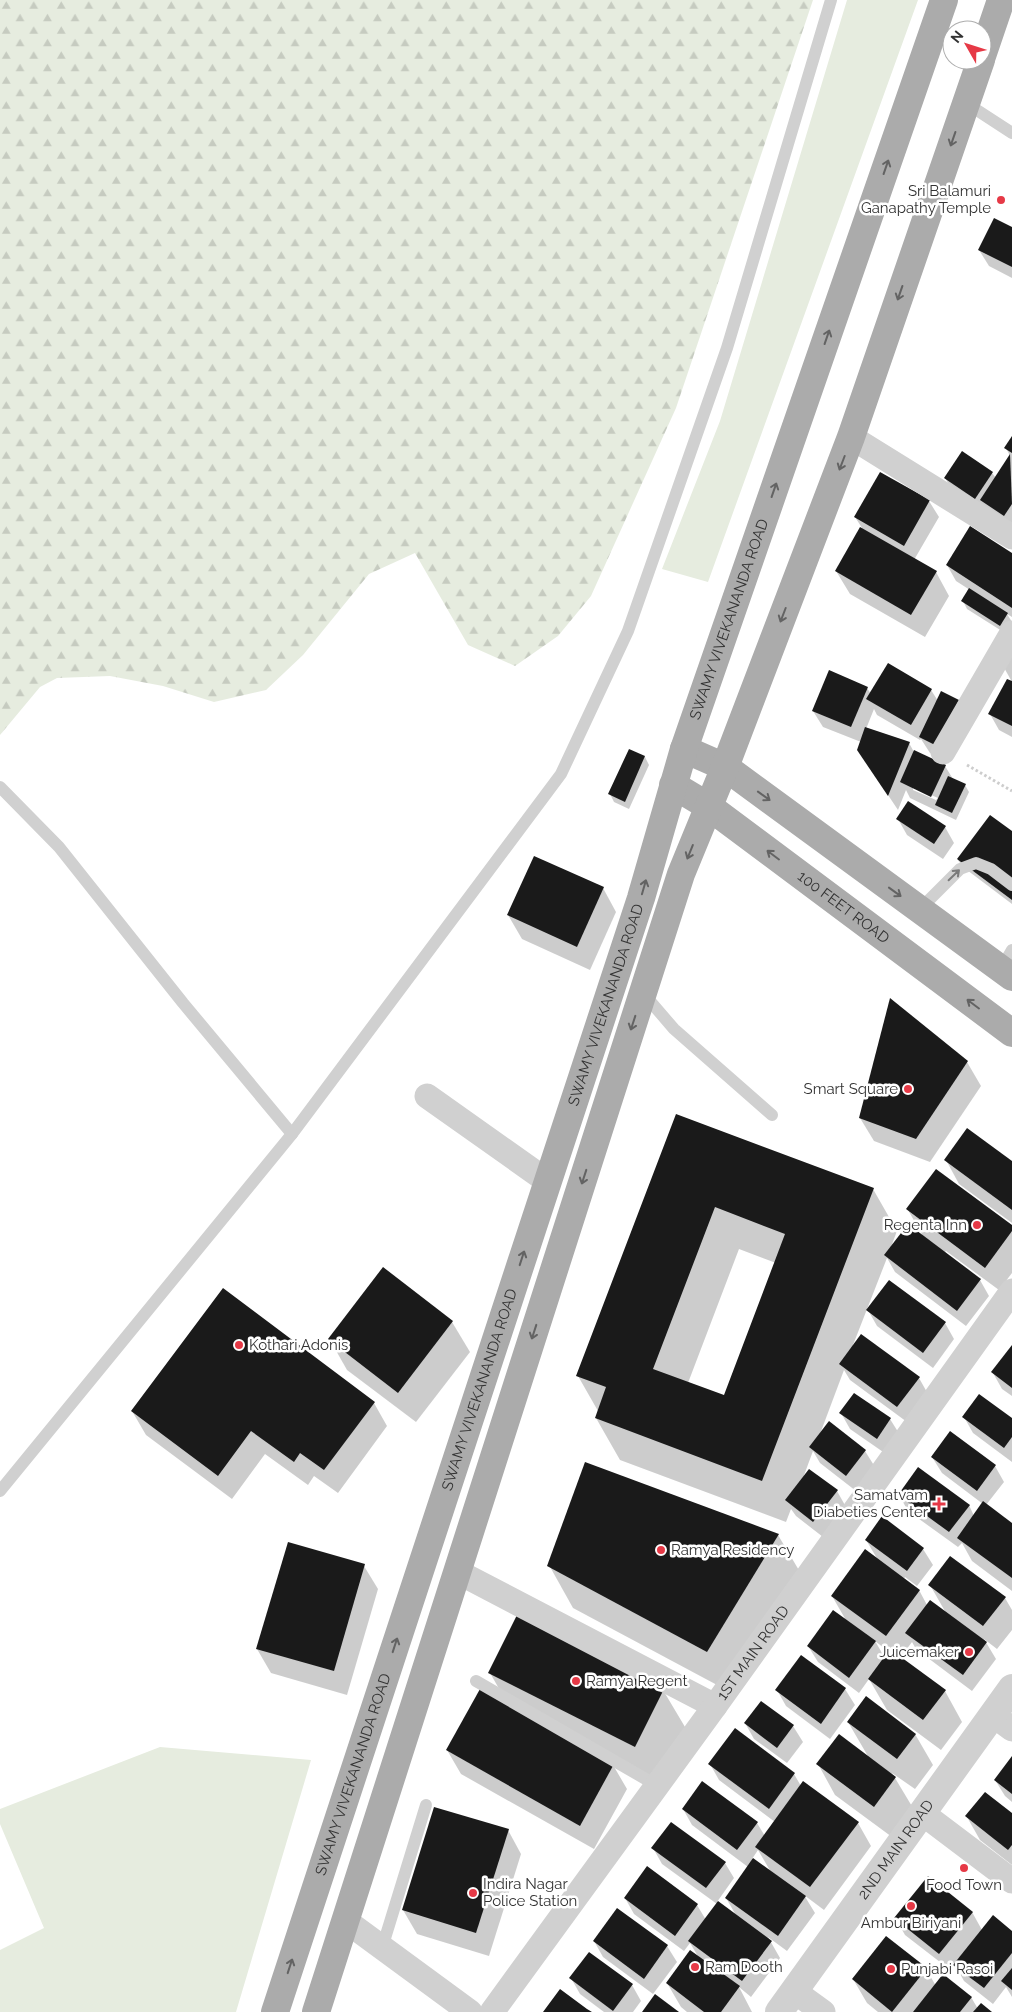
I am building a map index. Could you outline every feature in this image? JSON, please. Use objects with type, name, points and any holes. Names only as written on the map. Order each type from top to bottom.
[{"type":"main road","name":"SWAMY VIVEKANANDA ROAD","points":[[275,2012],[641,898],[684,749],[944,0]]},
{"type":"main road","points":[[992,27],[1001,0]]},
{"type":"main road","points":[[316,2012],[681,874],[725,767],[852,437],[977,70]]},
{"type":"main road","points":[[684,749],[725,767],[920,910],[1008,966]]},
{"type":"main road","name":"100 FEET ROAD","points":[[673,785],[708,806],[1012,1033]]},
{"type":"street","points":[[852,437],[1012,537]]},
{"type":"street","points":[[943,752],[1012,633]]},
{"type":"street","points":[[427,1096],[547,1181]]},
{"type":"street","name":"1ST MAIN ROAD","points":[[492,2012],[715,1706],[1012,1291]]},
{"type":"street","points":[[458,1572],[715,1706]]},
{"type":"street","name":"2ND MAIN ROAD","points":[[787,2002],[922,1813],[1002,1722],[1012,1688]]},
{"type":"street","points":[[922,1813],[1012,1880]]},
{"type":"street","points":[[346,1921],[470,2012]]},
{"type":"street","points":[[787,2002],[823,2012]]},
{"type":"lane","points":[[0,1491],[292,1134],[561,774],[628,631],[727,348],[831,0]]},
{"type":"lane","points":[[966,103],[1012,133]]},
{"type":"lane","points":[[0,787],[59,847],[183,1003],[292,1134]]},
{"type":"lane","points":[[920,910],[960,869],[976,863],[991,869],[1012,885]]},
{"type":"lane","points":[[643,993],[674,1029],[772,1115]]},
{"type":"lane","points":[[476,1681],[656,1785]]},
{"type":"lane","points":[[382,1948],[426,1805]]},
{"type":"path","points":[[943,752],[1012,791]]},
{"type":"green space","points":[[0,0],[813,0],[676,408],[591,596],[558,636],[515,666],[468,645],[415,553],[369,574],[303,655],[266,690],[214,702],[163,686],[110,676],[57,678],[40,687],[0,735]]},
{"type":"green space","points":[[847,0],[918,0],[708,582],[662,569],[720,421]]},
{"type":"green space","points":[[160,1747],[311,1760],[236,2012],[0,2012],[0,1950],[44,1928],[0,1824],[0,1809]]},
{"type":"building","points":[[994,218],[1012,227],[1012,267],[978,250]]},
{"type":"building","points":[[1012,436],[1012,453],[1004,448]]},
{"type":"building","points":[[962,451],[993,472],[975,499],[944,478]]},
{"type":"building","points":[[1010,454],[1012,504],[1004,516],[980,500]]},
{"type":"building","points":[[880,472],[930,500],[904,546],[854,517]]},
{"type":"building","points":[[970,526],[1012,553],[1012,608],[946,565]]},
{"type":"building","points":[[860,527],[937,571],[911,615],[835,571]]},
{"type":"building","points":[[969,588],[1008,613],[1000,626],[961,601]]},
{"type":"building","points":[[888,663],[932,689],[911,725],[866,699]]},
{"type":"building","points":[[829,670],[868,687],[851,727],[812,711]]},
{"type":"building","points":[[1007,679],[1012,681],[1012,726],[988,714]]},
{"type":"building","points":[[941,691],[959,700],[937,746],[919,737]]},
{"type":"building","points":[[865,727],[910,742],[888,796],[857,750]]},
{"type":"building","points":[[629,749],[645,756],[625,802],[608,794]]},
{"type":"building","points":[[914,750],[946,765],[931,797],[900,782]]},
{"type":"building","points":[[948,776],[966,784],[952,813],[935,805]]},
{"type":"building","points":[[908,801],[946,826],[934,844],[896,819]]},
{"type":"building","points":[[990,815],[1012,831],[1012,900],[957,859]]},
{"type":"building","points":[[534,856],[604,887],[577,947],[507,915]]},
{"type":"building","name":"Smart Square","points":[[890,998],[968,1061],[916,1139],[859,1118]]},
{"type":"building","points":[[676,1114],[874,1188],[762,1481],[595,1418],[606,1387],[576,1376]],"holes":[[[715,1207],[785,1234],[724,1395],[653,1369]]]},
{"type":"building","points":[[967,1128],[1012,1161],[1012,1210],[944,1160]]},
{"type":"building","points":[[936,1169],[1012,1225],[1012,1231],[985,1268],[906,1209]]},
{"type":"building","points":[[908,1224],[981,1279],[957,1311],[884,1255]]},
{"type":"building","points":[[383,1267],[453,1321],[398,1393],[328,1339]]},
{"type":"building","points":[[889,1280],[946,1322],[923,1353],[866,1310]]},
{"type":"building","name":"Kothari Adonis","points":[[223,1288],[375,1402],[324,1470],[300,1453],[294,1462],[251,1431],[218,1476],[131,1411]]},
{"type":"building","points":[[861,1334],[920,1377],[897,1407],[839,1364]]},
{"type":"building","points":[[1012,1345],[1012,1388],[991,1372]]},
{"type":"building","points":[[854,1393],[891,1418],[877,1439],[839,1413]]},
{"type":"building","points":[[979,1394],[1012,1418],[1012,1437],[1004,1448],[962,1417]]},
{"type":"building","points":[[829,1421],[866,1450],[846,1476],[809,1447]]},
{"type":"building","points":[[950,1431],[996,1465],[977,1491],[931,1457]]},
{"type":"building","name":"Ramya Residency","points":[[585,1462],[779,1534],[707,1652],[547,1566]]},
{"type":"building","points":[[918,1467],[970,1505],[949,1532],[898,1495]]},
{"type":"building","points":[[809,1469],[838,1490],[813,1522],[785,1500]]},
{"type":"building","points":[[983,1501],[1012,1523],[1012,1578],[957,1538]]},
{"type":"building","points":[[882,1516],[924,1548],[907,1571],[865,1540]]},
{"type":"building","points":[[288,1542],[365,1564],[334,1671],[256,1649]]},
{"type":"building","points":[[865,1549],[920,1590],[886,1636],[831,1596]]},
{"type":"building","points":[[950,1556],[1006,1597],[983,1626],[928,1585]]},
{"type":"building","points":[[930,1600],[987,1642],[963,1675],[905,1633]]},
{"type":"building","points":[[833,1610],[876,1641],[849,1678],[807,1646]]},
{"type":"building","name":"Ramya Regent","points":[[517,1615],[664,1689],[635,1747],[488,1673]]},
{"type":"building","points":[[890,1649],[946,1690],[923,1720],[868,1679]]},
{"type":"building","points":[[801,1655],[846,1688],[821,1724],[775,1690]]},
{"type":"building","points":[[480,1689],[614,1764],[580,1826],[446,1750]]},
{"type":"building","points":[[866,1696],[916,1734],[897,1759],[847,1722]]},
{"type":"building","points":[[761,1701],[794,1725],[777,1748],[744,1723]]},
{"type":"building","points":[[735,1728],[795,1773],[769,1809],[708,1764]]},
{"type":"building","points":[[839,1734],[896,1777],[874,1807],[816,1764]]},
{"type":"building","points":[[1012,1756],[1012,1794],[994,1780]]},
{"type":"building","points":[[702,1781],[758,1822],[737,1850],[682,1809]]},
{"type":"building","points":[[803,1781],[859,1822],[810,1887],[755,1847]]},
{"type":"building","points":[[985,1792],[1012,1813],[1012,1845],[1008,1850],[965,1816]]},
{"type":"building","points":[[434,1807],[509,1829],[476,1933],[402,1910]]},
{"type":"building","points":[[671,1822],[726,1862],[706,1888],[651,1848]]},
{"type":"building","points":[[753,1858],[806,1896],[778,1936],[725,1898]]},
{"type":"building","points":[[647,1866],[698,1904],[675,1936],[624,1898]]},
{"type":"building","points":[[928,1876],[973,1912],[939,1954],[894,1918]]},
{"type":"building","points":[[718,1901],[772,1941],[742,1981],[688,1941]]},
{"type":"building","points":[[617,1908],[668,1945],[644,1979],[593,1941]]},
{"type":"building","points":[[993,1915],[1012,1931],[1012,1953],[984,1988],[953,1965]]},
{"type":"building","points":[[886,1936],[927,1968],[892,2012],[852,1979]]},
{"type":"building","name":"Ram Dooth","points":[[690,1950],[740,1986],[721,2012],[704,2012],[666,1983]]},
{"type":"building","points":[[589,1952],[633,1984],[613,2011],[569,1978]]},
{"type":"building","points":[[1012,1968],[1012,1990],[1001,1981]]},
{"type":"building","points":[[943,1974],[972,1997],[960,2012],[913,2012]]},
{"type":"building","points":[[560,1989],[587,2009],[592,2012],[543,2012]]},
{"type":"building","points":[[655,1994],[679,2012],[642,2012]]},
{"type":"building","points":[[981,2003],[992,2012],[973,2012]]},
{"type":"place","name":"Sri Balamuri Ganapathy Temple","points":[[1001,200]]},
{"type":"place","name":"Smart Square","points":[[908,1089]]},
{"type":"place","name":"Regenta Inn","points":[[977,1225]]},
{"type":"place","name":"Kothari Adonis","points":[[239,1345]]},
{"type":"place","name":"Samatvam Diabeties Center","points":[[939,1504]]},
{"type":"place","name":"Ramya Residency","points":[[661,1550]]},
{"type":"place","name":"Juicemaker","points":[[969,1652]]},
{"type":"place","name":"Ramya Regent","points":[[576,1681]]},
{"type":"place","name":"Food Town","points":[[964,1868]]},
{"type":"place","name":"Indira Nagar Police Station","points":[[473,1893]]},
{"type":"place","name":"Ambur Biriyani","points":[[911,1906]]},
{"type":"place","name":"Ram Dooth","points":[[695,1967]]},
{"type":"place","name":"Punjabi Rasoi","points":[[891,1969]]}]
